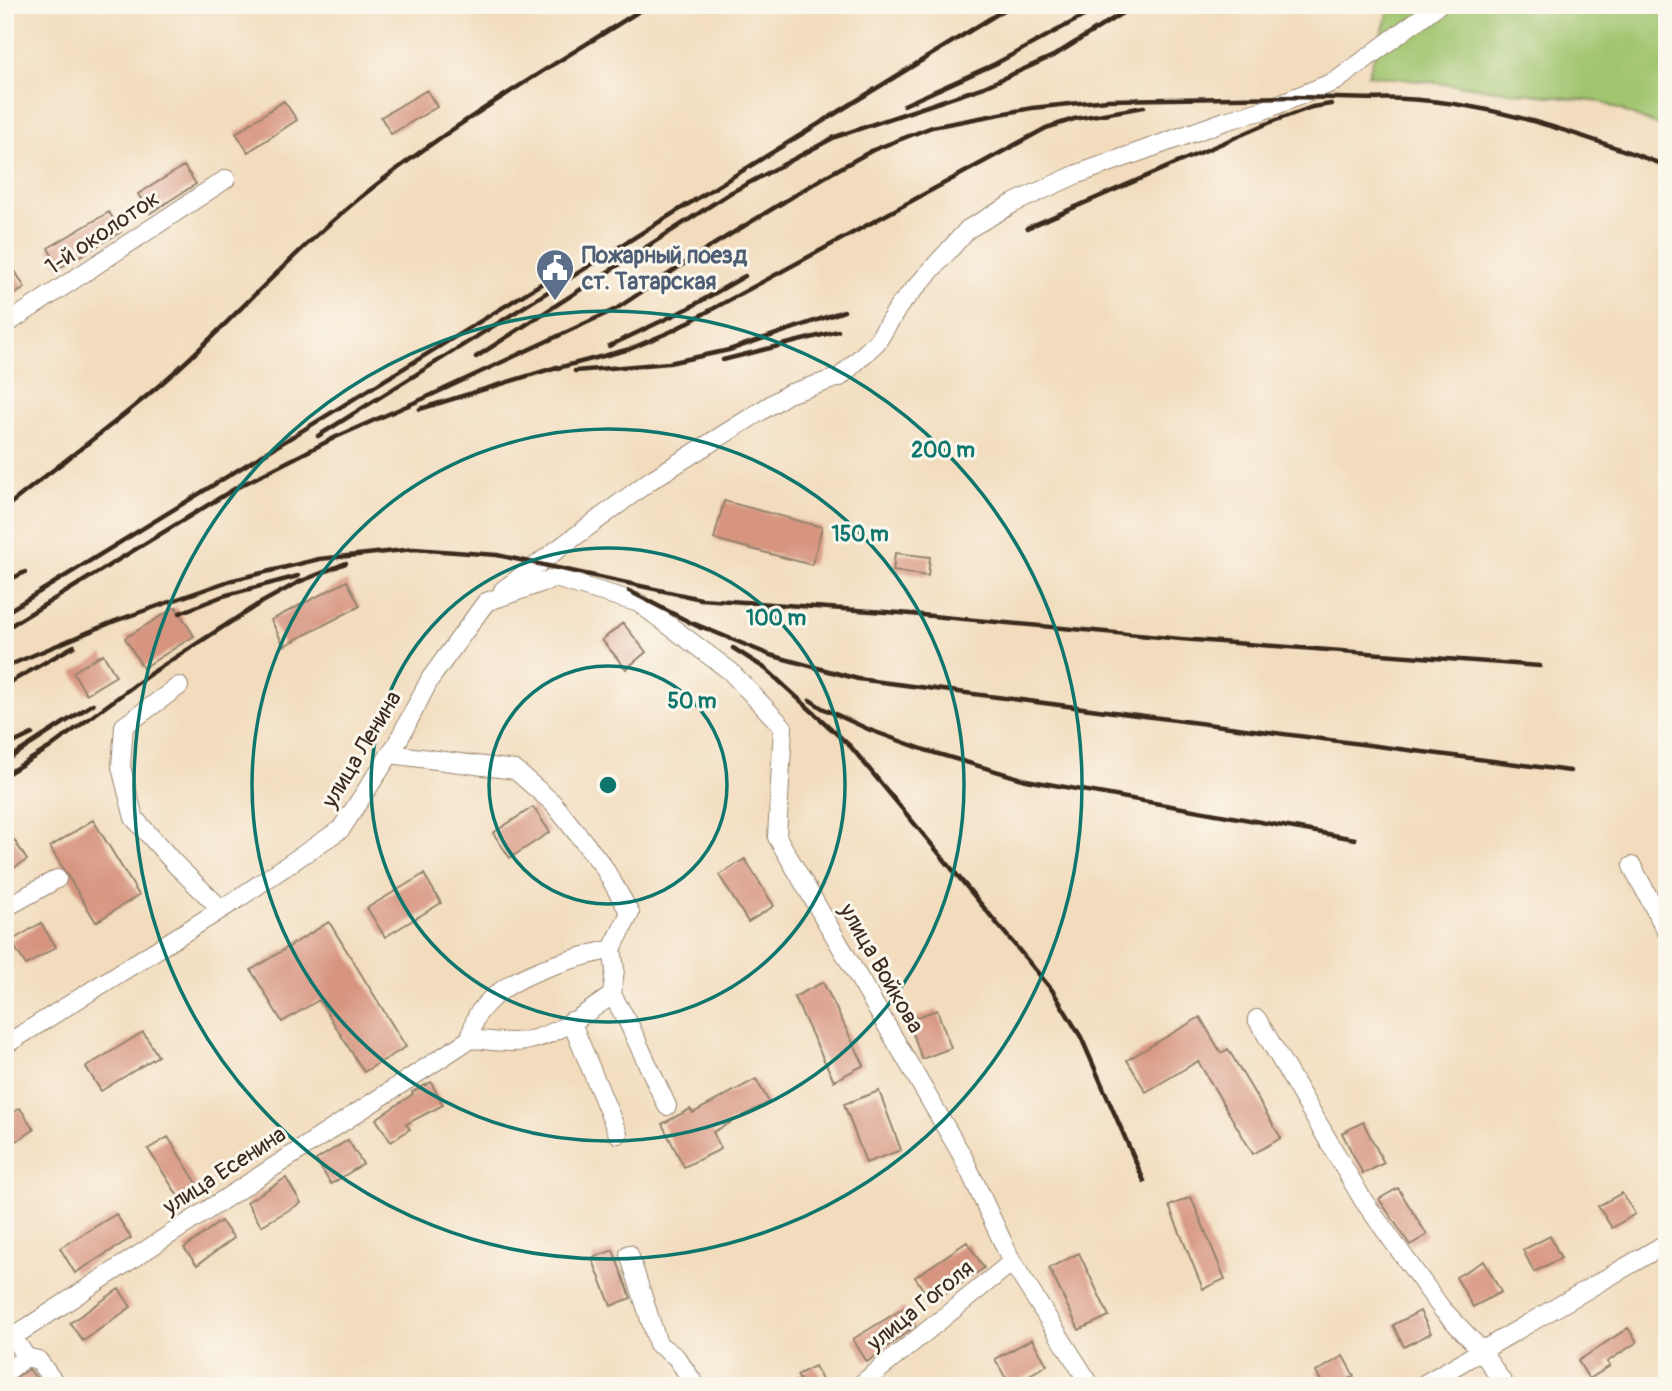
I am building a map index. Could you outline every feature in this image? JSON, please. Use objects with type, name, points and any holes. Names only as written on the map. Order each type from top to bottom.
[{"type":"street","name":"улица Ленина","points":[[8,1038],[221,909],[341,829],[390,754],[430,679],[486,602],[567,545],[651,480],[788,394],[840,377],[877,342],[899,306],[968,229],[1014,203],[1075,175],[1225,121],[1264,110],[1336,81],[1438,5]]},
{"type":"street","name":"1-й околоток","points":[[5,325],[226,179]]},
{"type":"street","name":"улица Войкова","points":[[486,602],[555,578],[639,603],[730,671],[783,727],[777,837],[963,1157],[1012,1262],[1091,1386]]},
{"type":"street","points":[[179,686],[124,726],[121,767],[134,818],[176,865],[221,909]]},
{"type":"street","points":[[390,754],[515,770],[543,794],[603,866],[630,913],[612,949],[615,969],[612,995],[628,1022],[667,1106]]},
{"type":"street","points":[[1632,866],[1667,932]]},
{"type":"street","points":[[5,908],[57,879]]},
{"type":"street","points":[[612,949],[555,965],[506,984],[477,1014],[470,1039],[524,1041],[588,1013],[612,995]]},
{"type":"street","points":[[1257,1018],[1363,1200],[1442,1309],[1481,1350],[1505,1386]]},
{"type":"street","points":[[571,1021],[618,1134]]},
{"type":"street","name":"улица Есенина","points":[[9,1340],[470,1039]]},
{"type":"street","points":[[1421,1386],[1667,1243]]},
{"type":"street","points":[[629,1254],[659,1344],[676,1357],[696,1386]]},
{"type":"street","name":"улица Гоголя","points":[[859,1386],[1012,1262]]},
{"type":"street","points":[[9,1340],[26,1357],[38,1360],[57,1386]]},
{"type":"street","points":[[5,1373],[26,1357]]},
{"type":"green space","points":[[1391,5],[1667,5],[1667,129],[1601,102],[1368,75]]},
{"type":"building","points":[[427,90],[437,107],[391,134],[381,117]]},
{"type":"building","points":[[284,101],[297,120],[248,152],[236,133]]},
{"type":"building","points":[[184,166],[196,184],[150,213],[138,194]]},
{"type":"building","points":[[109,212],[121,232],[59,268],[48,248]]},
{"type":"building","points":[[15,271],[25,288],[5,300],[5,278]]},
{"type":"building","points":[[724,501],[822,527],[812,565],[714,539]]},
{"type":"building","points":[[895,553],[930,557],[928,576],[893,571]]},
{"type":"building","points":[[347,581],[360,606],[284,646],[271,620]]},
{"type":"building","points":[[176,607],[194,636],[143,668],[125,638]]},
{"type":"building","points":[[623,623],[646,652],[626,669],[602,640]]},
{"type":"building","points":[[103,654],[116,676],[86,694],[73,672]]},
{"type":"building","points":[[533,807],[550,832],[510,858],[493,833]]},
{"type":"building","points":[[93,820],[139,895],[96,922],[50,847]]},
{"type":"building","points":[[5,826],[27,860],[5,873]]},
{"type":"building","points":[[745,859],[774,906],[748,922],[719,875]]},
{"type":"building","points":[[424,874],[441,903],[385,937],[367,908]]},
{"type":"building","points":[[329,922],[406,1047],[364,1072],[319,1000],[282,1022],[251,970]]},
{"type":"building","points":[[41,923],[56,947],[26,965],[11,941]]},
{"type":"building","points":[[823,982],[864,1065],[834,1081],[794,997]]},
{"type":"building","points":[[937,1010],[951,1048],[922,1059],[908,1020]]},
{"type":"building","points":[[1200,1017],[1221,1053],[1228,1049],[1281,1138],[1253,1154],[1198,1061],[1146,1092],[1127,1060]]},
{"type":"building","points":[[143,1032],[158,1056],[101,1091],[86,1067]]},
{"type":"building","points":[[756,1079],[769,1102],[713,1132],[721,1149],[684,1167],[662,1124],[690,1109],[693,1113]]},
{"type":"building","points":[[431,1082],[443,1105],[406,1124],[410,1129],[391,1142],[376,1119],[413,1094],[412,1092]]},
{"type":"building","points":[[879,1091],[901,1150],[866,1163],[844,1104]]},
{"type":"building","points":[[20,1108],[34,1130],[5,1148],[5,1117]]},
{"type":"building","points":[[1363,1122],[1384,1163],[1363,1174],[1342,1133]]},
{"type":"building","points":[[168,1137],[201,1190],[182,1202],[148,1149]]},
{"type":"building","points":[[348,1140],[363,1164],[331,1184],[316,1160]]},
{"type":"building","points":[[286,1178],[301,1203],[261,1226],[247,1202]]},
{"type":"building","points":[[1398,1188],[1427,1235],[1410,1245],[1379,1199]]},
{"type":"building","points":[[1622,1193],[1635,1214],[1612,1228],[1598,1206]]},
{"type":"building","points":[[1191,1197],[1225,1279],[1203,1289],[1169,1206]]},
{"type":"building","points":[[116,1214],[131,1238],[75,1273],[60,1248]]},
{"type":"building","points":[[221,1221],[234,1238],[197,1265],[184,1248]]},
{"type":"building","points":[[1550,1236],[1561,1258],[1534,1272],[1523,1250]]},
{"type":"building","points":[[967,1242],[984,1268],[932,1303],[915,1277]]},
{"type":"building","points":[[613,1250],[631,1298],[611,1306],[592,1258]]},
{"type":"building","points":[[1079,1253],[1109,1316],[1079,1330],[1049,1268]]},
{"type":"building","points":[[1484,1261],[1501,1292],[1473,1307],[1456,1277]]},
{"type":"building","points":[[119,1289],[131,1307],[83,1341],[70,1323]]},
{"type":"building","points":[[904,1308],[915,1326],[867,1362],[853,1339]]},
{"type":"building","points":[[1420,1311],[1431,1333],[1404,1347],[1393,1325]]},
{"type":"building","points":[[1628,1328],[1637,1342],[1607,1362],[1610,1366],[1589,1379],[1578,1361]]},
{"type":"building","points":[[1032,1339],[1047,1365],[1010,1386],[995,1359]]},
{"type":"building","points":[[1343,1356],[1354,1376],[1337,1386],[1324,1386],[1316,1372]]},
{"type":"building","points":[[815,1366],[825,1386],[803,1386],[797,1375]]},
{"type":"building","points":[[29,1369],[43,1386],[5,1386],[5,1384]]},
{"type":"railway","points":[[5,508],[168,378],[304,247],[376,185],[476,114],[649,5]]},
{"type":"railway","points":[[318,436],[1012,5]]},
{"type":"railway","points":[[904,105],[995,64],[1104,5]]},
{"type":"railway","points":[[476,357],[730,193],[835,137],[984,87],[1055,55],[1135,5]]},
{"type":"railway","points":[[238,487],[336,437],[616,309],[703,251],[828,175],[873,150],[932,127],[1032,108],[1107,100],[1294,97],[1379,99]]},
{"type":"railway","points":[[1369,99],[1406,99],[1483,109],[1596,140],[1667,166]]},
{"type":"railway","points":[[1027,228],[1271,122],[1312,107],[1331,104]]},
{"type":"railway","points":[[550,370],[630,349],[672,331],[1046,128],[1074,119],[1144,107]]},
{"type":"railway","points":[[5,613],[562,271]]},
{"type":"railway","points":[[609,346],[687,309],[745,276]]},
{"type":"railway","points":[[575,371],[669,363],[729,350],[844,311]]},
{"type":"railway","points":[[723,360],[838,331]]},
{"type":"railway","points":[[420,409],[557,367]]},
{"type":"railway","points":[[5,629],[244,483]]},
{"type":"railway","points":[[5,667],[115,621],[229,581],[319,559],[414,549],[497,555],[701,599],[1540,666]]},
{"type":"railway","points":[[5,775],[49,748],[150,674],[257,605],[299,582],[346,563]]},
{"type":"railway","points":[[5,582],[25,572]]},
{"type":"railway","points":[[180,613],[223,596],[298,576]]},
{"type":"railway","points":[[629,591],[701,628]]},
{"type":"railway","points":[[695,624],[770,655],[858,679],[1570,771]]},
{"type":"railway","points":[[5,685],[74,646]]},
{"type":"railway","points":[[733,648],[766,669],[851,747],[1052,990],[1081,1037],[1144,1181]]},
{"type":"railway","points":[[810,700],[870,730],[925,750],[1026,780],[1355,839]]},
{"type":"railway","points":[[5,761],[93,704]]},
{"type":"railway","points":[[5,747],[32,734]]},
{"type":"place","name":"Пожарный поезд ст. Татарская","points":[[555,302]]}]
